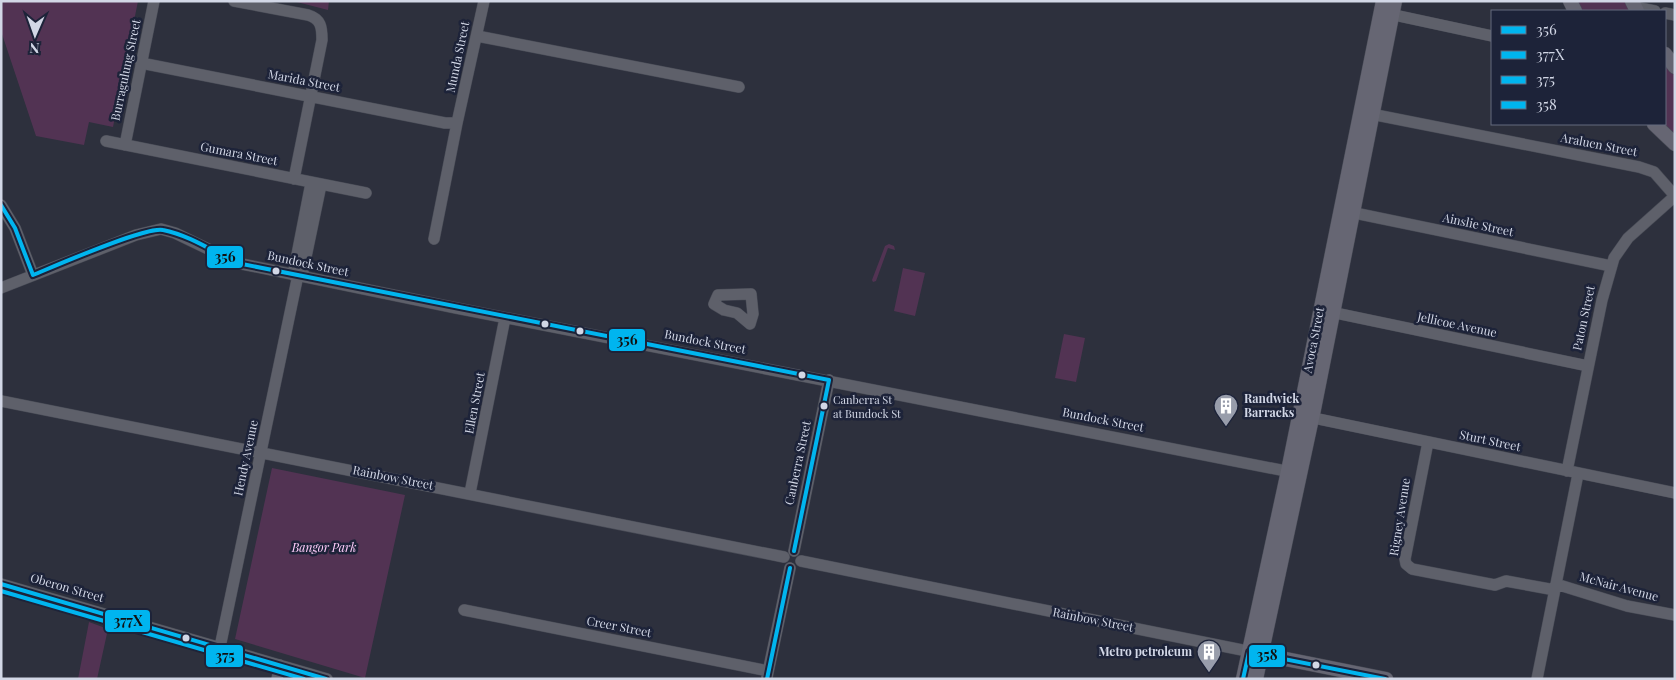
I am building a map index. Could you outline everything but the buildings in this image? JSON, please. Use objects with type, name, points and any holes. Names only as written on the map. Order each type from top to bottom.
[{"type":"main road","name":"Avoca Street","points":[[1243,679],[1255,653],[1306,416],[1388,7]]},
{"type":"main road","points":[[1666,55],[1675,67]]},
{"type":"main road","points":[[1655,125],[1675,144]]},
{"type":"main road","name":"Avoca Street","points":[[1255,653],[1256,679]]},
{"type":"main road","name":"Rainbow Street","points":[[1255,653],[1386,679]]},
{"type":"street","name":"Burragulung Street","points":[[125,145],[154,1]]},
{"type":"street","points":[[234,1],[308,15],[319,21],[322,40],[294,179]]},
{"type":"street","name":"Munda Street","points":[[434,239],[484,1]]},
{"type":"street","points":[[1388,7],[1491,36]]},
{"type":"street","points":[[1635,7],[1650,10]]},
{"type":"street","points":[[476,36],[739,87]]},
{"type":"street","name":"Marida Street","points":[[141,63],[310,96],[458,121]]},
{"type":"street","name":"Araluen Street","points":[[1366,113],[1639,167],[1654,172],[1675,196]]},
{"type":"street","name":"Gumara Street","points":[[106,141],[366,193]]},
{"type":"street","name":"Hendy Avenue","points":[[220,647],[262,452],[316,184]]},
{"type":"street","name":"Paton Street","points":[[1537,679],[1556,587],[1588,366],[1610,266],[1622,244],[1675,196]]},
{"type":"street","points":[[1,205],[15,228],[33,275]]},
{"type":"street","name":"Ainslie Street","points":[[1347,211],[1610,266]]},
{"type":"street","name":"Bundock Street","points":[[1,288],[136,235],[161,230],[176,233],[237,263],[505,318],[1294,472]]},
{"type":"street","name":"Jellicoe Avenue","points":[[1327,311],[1588,366]]},
{"type":"street","name":"Ellen Street","points":[[470,493],[505,318]]},
{"type":"street","name":"Canberra Street","points":[[789,554],[829,380]]},
{"type":"street","name":"Rainbow Street","points":[[1,401],[789,554]]},
{"type":"street","name":"Sturt Street","points":[[1306,416],[1675,493]]},
{"type":"street","name":"Rigney Avenue","points":[[1428,442],[1405,559],[1406,564],[1412,569],[1495,585],[1506,581],[1556,587]]},
{"type":"street","points":[[789,554],[800,556],[801,562],[796,567],[790,568],[784,563],[789,554]]},
{"type":"street","name":"Rainbow Street","points":[[801,562],[1255,653]]},
{"type":"street","points":[[768,675],[790,568]]},
{"type":"street","name":"Oberon Street","points":[[1,584],[327,679]]},
{"type":"street","name":"McNair Avenue","points":[[1556,587],[1627,606],[1675,615]]},
{"type":"street","name":"Creer Street","points":[[464,610],[768,675]]},
{"type":"street","points":[[277,679],[280,665]]},
{"type":"green space","points":[[1,1],[138,1],[113,127],[89,122],[84,145],[36,136],[1,31]]},
{"type":"green space","points":[[293,1],[329,1],[328,10]]},
{"type":"green space","points":[[1576,1],[1628,1],[1633,10],[1580,10]]},
{"type":"green space","points":[[1666,63],[1675,77],[1675,137],[1662,125],[1666,125]]},
{"type":"green space","points":[[889,244],[894,246],[895,250],[888,248],[876,281],[873,282],[872,280],[885,246]]},
{"type":"green space","points":[[903,268],[925,273],[915,316],[894,311]]},
{"type":"green space","points":[[1064,334],[1085,338],[1076,382],[1055,378]]},
{"type":"green space","name":"Bangor Park","points":[[272,468],[405,495],[365,678],[235,639]]},
{"type":"green space","points":[[89,622],[108,629],[97,679],[78,679]]},
{"type":"transit line","name":"356","points":[[1,205],[15,228],[33,275]]},
{"type":"transit line","name":"356","points":[[33,275],[120,240],[153,230],[163,230],[192,240],[237,263],[829,380]]},
{"type":"transit line","name":"356","points":[[794,551],[829,380]]},
{"type":"transit line","name":"356","points":[[767,679],[790,568]]},
{"type":"transit line","name":"377X","points":[[1,584],[326,679]]},
{"type":"transit line","name":"375","points":[[1,591],[304,679]]},
{"type":"transit line","name":"358","points":[[1243,679],[1249,652],[1385,679]]},
{"type":"place","name":"Canberra St at Bundock St","points":[[824,406]]},
{"type":"place","name":"Randwick Barracks","points":[[1226,427]]},
{"type":"place","name":"Metro petroleum","points":[[1209,673]]}]
